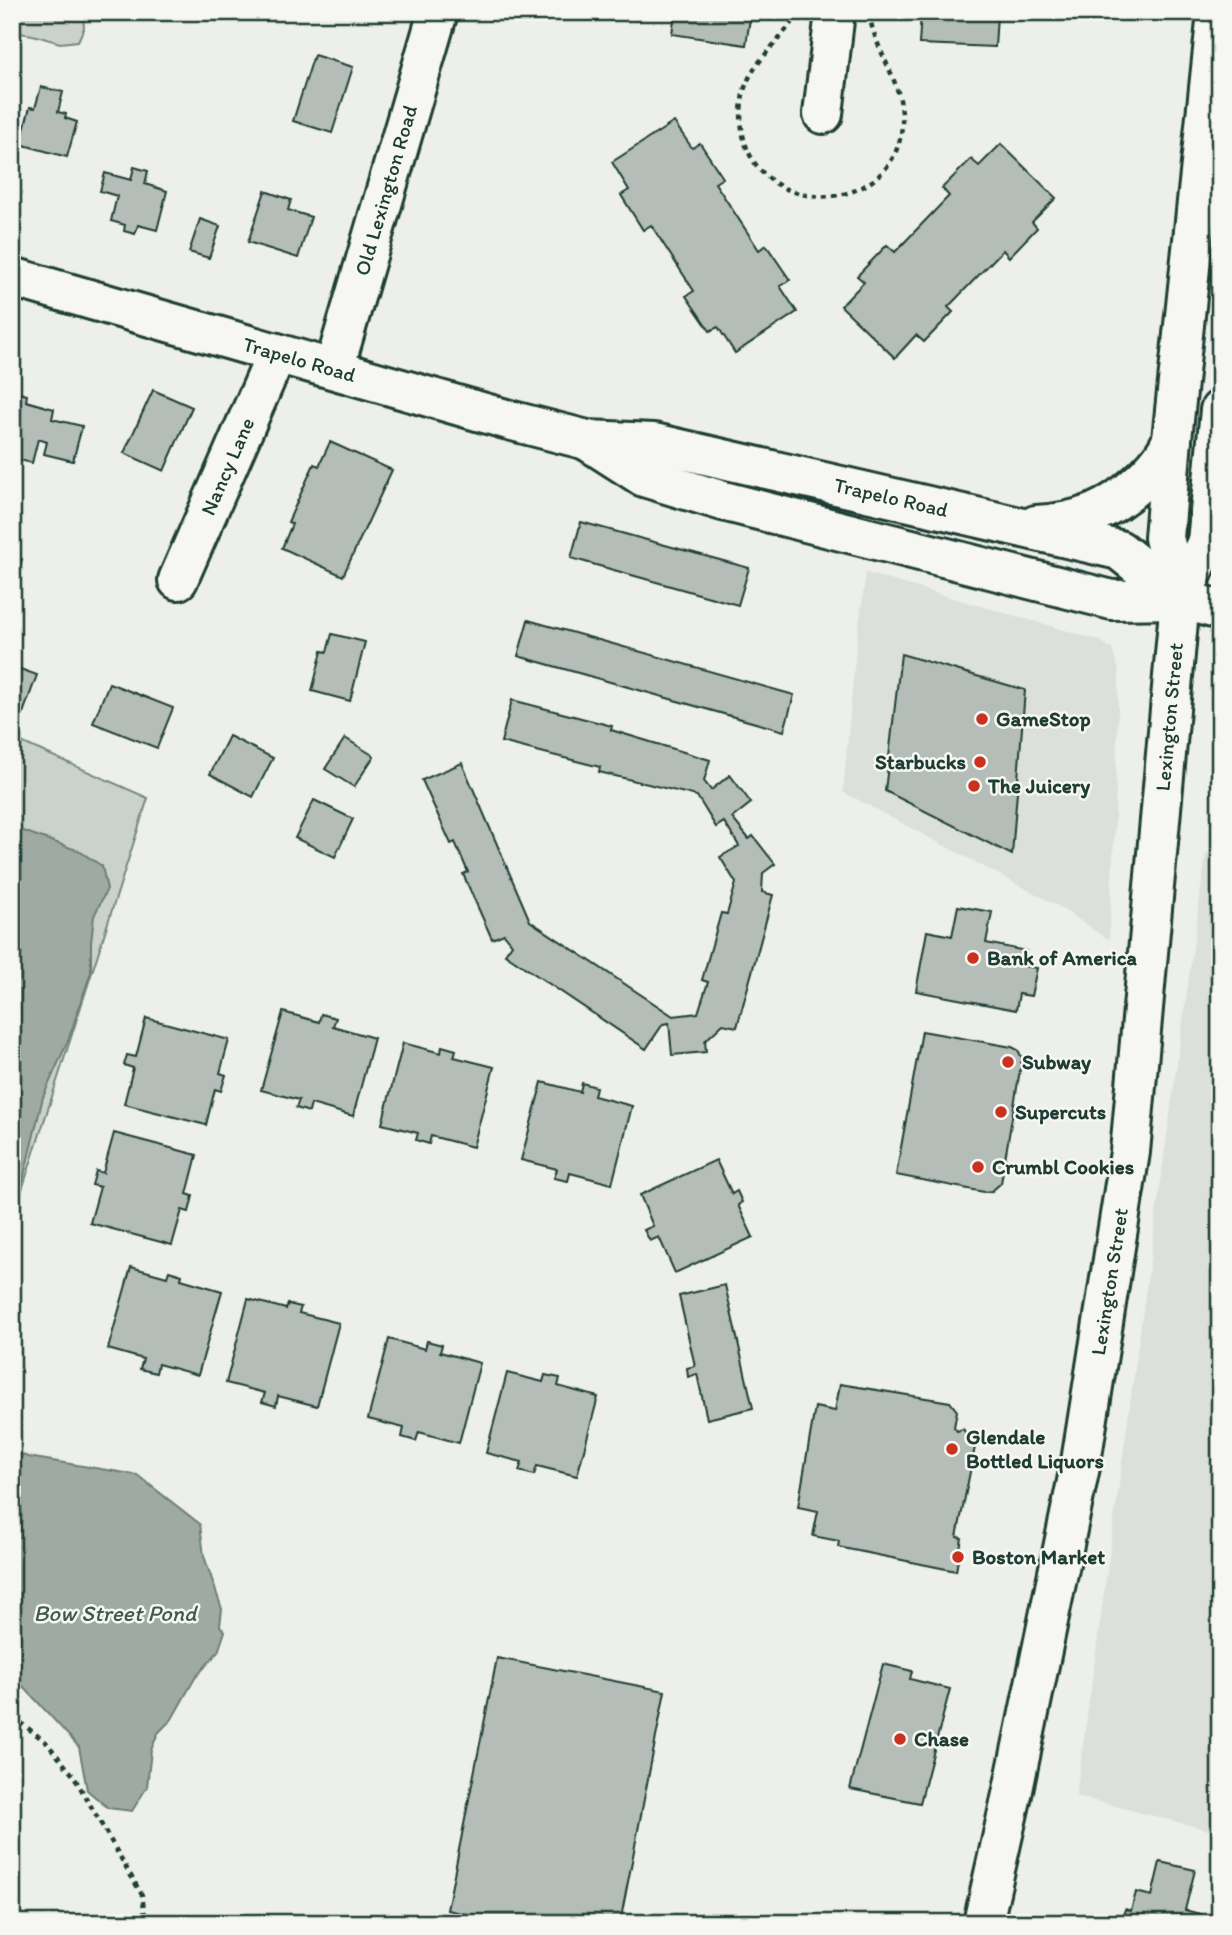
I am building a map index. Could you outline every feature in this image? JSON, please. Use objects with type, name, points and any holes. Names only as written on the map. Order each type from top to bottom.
[{"type":"main road","name":"Old Lexington Road","points":[[334,369],[438,12]]},
{"type":"main road","points":[[824,114],[835,12]]},
{"type":"main road","name":"Lexington Street","points":[[983,1923],[1081,1462],[1130,1152],[1180,599],[1164,538],[1217,12]]},
{"type":"main road","name":"Trapelo Road","points":[[12,277],[587,440],[654,443],[1119,550],[1180,599]]},
{"type":"main road","name":"Nancy Lane","points":[[178,580],[277,353]]},
{"type":"main road","name":"Lexington Street","points":[[1180,599],[1207,542],[1220,410]]},
{"type":"main road","points":[[1003,524],[1049,524],[1096,512],[1132,489],[1167,453],[1172,439]]},
{"type":"main road","name":"Trapelo Road","points":[[587,440],[644,477],[723,501],[1112,600],[1180,599],[1220,610]]},
{"type":"path","points":[[12,1716],[46,1742],[73,1775],[142,1895],[146,1923]]},
{"type":"shaded area","points":[[12,12],[83,12],[84,28],[78,41],[60,43],[12,32]]},
{"type":"shaded area","points":[[866,573],[1099,640],[1112,649],[1119,670],[1109,940],[1058,906],[843,792],[856,646]]},
{"type":"shaded area","points":[[12,738],[148,798],[12,1221]]},
{"type":"shaded area","points":[[1206,853],[1220,856],[1220,1833],[1076,1796]]},
{"type":"water","points":[[12,827],[79,851],[102,866],[107,889],[94,916],[91,972],[68,1041],[43,1097],[23,1180],[12,1211]]},
{"type":"water","name":"Bow Street Pond","points":[[12,1451],[28,1457],[137,1475],[200,1524],[204,1556],[222,1609],[220,1626],[225,1631],[218,1652],[195,1678],[172,1719],[158,1733],[151,1750],[147,1787],[132,1811],[108,1808],[87,1790],[79,1747],[23,1686],[12,1681]]},
{"type":"building","points":[[675,12],[751,12],[746,45],[672,34]]},
{"type":"building","points":[[921,12],[1007,12],[1007,15],[997,15],[995,47],[919,44]]},
{"type":"building","points":[[314,55],[353,67],[332,133],[293,121]]},
{"type":"building","points":[[41,87],[63,92],[58,112],[77,122],[67,157],[20,144],[30,107],[35,108]]},
{"type":"building","points":[[674,122],[692,148],[700,143],[723,178],[715,183],[759,250],[766,245],[790,280],[780,286],[797,312],[735,353],[718,327],[710,331],[686,296],[694,291],[651,225],[643,230],[621,195],[629,190],[612,162]]},
{"type":"building","points":[[1001,144],[1056,198],[1032,222],[1037,228],[1009,257],[1003,250],[948,307],[953,312],[924,342],[916,335],[895,358],[841,306],[864,282],[857,276],[887,245],[895,252],[949,196],[942,188],[971,159],[979,166]]},
{"type":"building","points":[[134,167],[148,171],[145,184],[167,191],[157,230],[138,225],[135,234],[124,231],[125,225],[111,221],[117,196],[100,191],[105,173],[131,180]]},
{"type":"building","points":[[265,191],[291,200],[288,210],[311,217],[298,258],[248,242]]},
{"type":"building","points":[[200,219],[220,226],[209,258],[189,252]]},
{"type":"building","points":[[153,390],[192,407],[164,471],[124,453]]},
{"type":"building","points":[[12,391],[27,395],[26,401],[54,409],[52,419],[82,426],[73,461],[44,454],[47,442],[38,439],[32,463],[12,458]]},
{"type":"building","points":[[330,442],[392,470],[343,576],[282,548],[292,524],[288,522],[314,464],[319,466]]},
{"type":"building","points":[[581,522],[749,568],[738,605],[571,558]]},
{"type":"building","points":[[12,557],[22,559],[12,594]]},
{"type":"building","points":[[528,620],[794,695],[784,731],[518,656]]},
{"type":"building","points":[[332,634],[365,642],[350,701],[312,691],[322,651],[327,652]]},
{"type":"building","points":[[901,654],[1025,690],[1012,855],[885,791]]},
{"type":"building","points":[[12,666],[37,675],[22,716],[12,712]]},
{"type":"building","points":[[109,683],[173,708],[157,748],[93,723]]},
{"type":"building","points":[[512,700],[612,726],[611,730],[710,760],[704,781],[711,790],[730,775],[751,803],[732,818],[749,839],[753,836],[775,864],[763,873],[762,892],[773,895],[737,1027],[723,1024],[705,1041],[706,1052],[672,1055],[669,1023],[663,1024],[646,1049],[505,954],[512,944],[504,934],[492,939],[463,874],[468,872],[455,842],[451,844],[422,780],[462,763],[530,921],[673,1016],[698,1013],[708,982],[702,980],[721,913],[727,914],[736,883],[720,857],[739,846],[724,822],[716,827],[697,796],[599,772],[600,767],[501,742]]},
{"type":"building","points":[[229,736],[273,758],[253,797],[210,774]]},
{"type":"building","points":[[345,738],[374,756],[354,787],[325,769]]},
{"type":"building","points":[[314,800],[353,819],[335,857],[295,838]]},
{"type":"building","name":"Bank of America","points":[[958,906],[992,912],[986,943],[1026,951],[1023,966],[1037,968],[1031,996],[1019,994],[1016,1010],[916,991],[927,931],[952,936]]},
{"type":"building","points":[[283,1012],[319,1022],[321,1014],[336,1018],[333,1026],[374,1038],[353,1116],[311,1104],[309,1112],[296,1108],[299,1100],[261,1090]]},
{"type":"building","points":[[146,1018],[229,1040],[220,1073],[226,1075],[221,1091],[215,1089],[206,1125],[124,1104],[133,1068],[124,1065],[127,1055],[136,1057]]},
{"type":"building","points":[[922,1031],[1012,1047],[1018,1050],[1022,1058],[1001,1183],[992,1191],[984,1192],[896,1175]]},
{"type":"building","points":[[403,1043],[441,1053],[442,1046],[456,1050],[454,1057],[494,1067],[473,1147],[431,1136],[429,1144],[416,1140],[418,1133],[382,1124]]},
{"type":"building","points":[[542,1082],[580,1092],[582,1083],[596,1087],[594,1096],[632,1106],[612,1184],[570,1173],[568,1181],[554,1178],[557,1169],[521,1160]]},
{"type":"building","points":[[114,1133],[197,1155],[187,1194],[193,1196],[189,1212],[182,1210],[172,1245],[90,1223],[100,1187],[92,1185],[96,1171],[103,1173]]},
{"type":"building","points":[[716,1160],[732,1194],[737,1191],[742,1202],[738,1205],[753,1237],[675,1273],[659,1237],[650,1241],[644,1230],[653,1226],[640,1195]]},
{"type":"building","points":[[131,1267],[167,1277],[169,1271],[182,1275],[181,1279],[222,1291],[198,1375],[158,1364],[156,1373],[140,1369],[143,1359],[108,1349]]},
{"type":"building","points":[[725,1285],[753,1408],[707,1419],[697,1374],[688,1377],[687,1368],[695,1366],[679,1296]]},
{"type":"building","points":[[248,1299],[286,1309],[288,1304],[301,1307],[299,1313],[339,1323],[317,1406],[278,1396],[276,1406],[262,1402],[265,1393],[226,1383]]},
{"type":"building","points":[[389,1339],[425,1349],[427,1341],[442,1345],[440,1352],[480,1363],[459,1443],[419,1432],[416,1441],[402,1437],[404,1428],[368,1419]]},
{"type":"building","points":[[507,1373],[543,1382],[545,1375],[560,1378],[558,1386],[598,1397],[577,1476],[537,1466],[534,1475],[519,1471],[522,1462],[486,1453]]},
{"type":"building","points":[[840,1384],[950,1402],[957,1411],[954,1427],[957,1431],[963,1429],[975,1447],[957,1537],[962,1538],[956,1571],[838,1547],[839,1541],[813,1536],[818,1511],[798,1507],[815,1407],[835,1411]]},
{"type":"building","points":[[497,1658],[665,1691],[620,1923],[464,1923],[466,1914],[447,1910]]},
{"type":"building","name":"Chase","points":[[883,1664],[912,1671],[910,1679],[950,1689],[920,1803],[850,1789]]},
{"type":"building","points":[[1160,1862],[1195,1870],[1185,1910],[1207,1916],[1205,1923],[1121,1923],[1125,1909],[1131,1911],[1136,1892],[1152,1896]]},
{"type":"place","name":"GameStop","points":[[982,719]]},
{"type":"place","name":"Starbucks","points":[[980,762]]},
{"type":"place","name":"The Juicery","points":[[974,786]]},
{"type":"place","name":"Bank of America","points":[[973,958]]},
{"type":"place","name":"Subway","points":[[1008,1062]]},
{"type":"place","name":"Supercuts","points":[[1001,1112]]},
{"type":"place","name":"Crumbl Cookies","points":[[978,1167]]},
{"type":"place","name":"Glendale Bottled Liquors","points":[[952,1449]]},
{"type":"place","name":"Boston Market","points":[[958,1557]]},
{"type":"place","name":"Chase","points":[[900,1739]]}]
